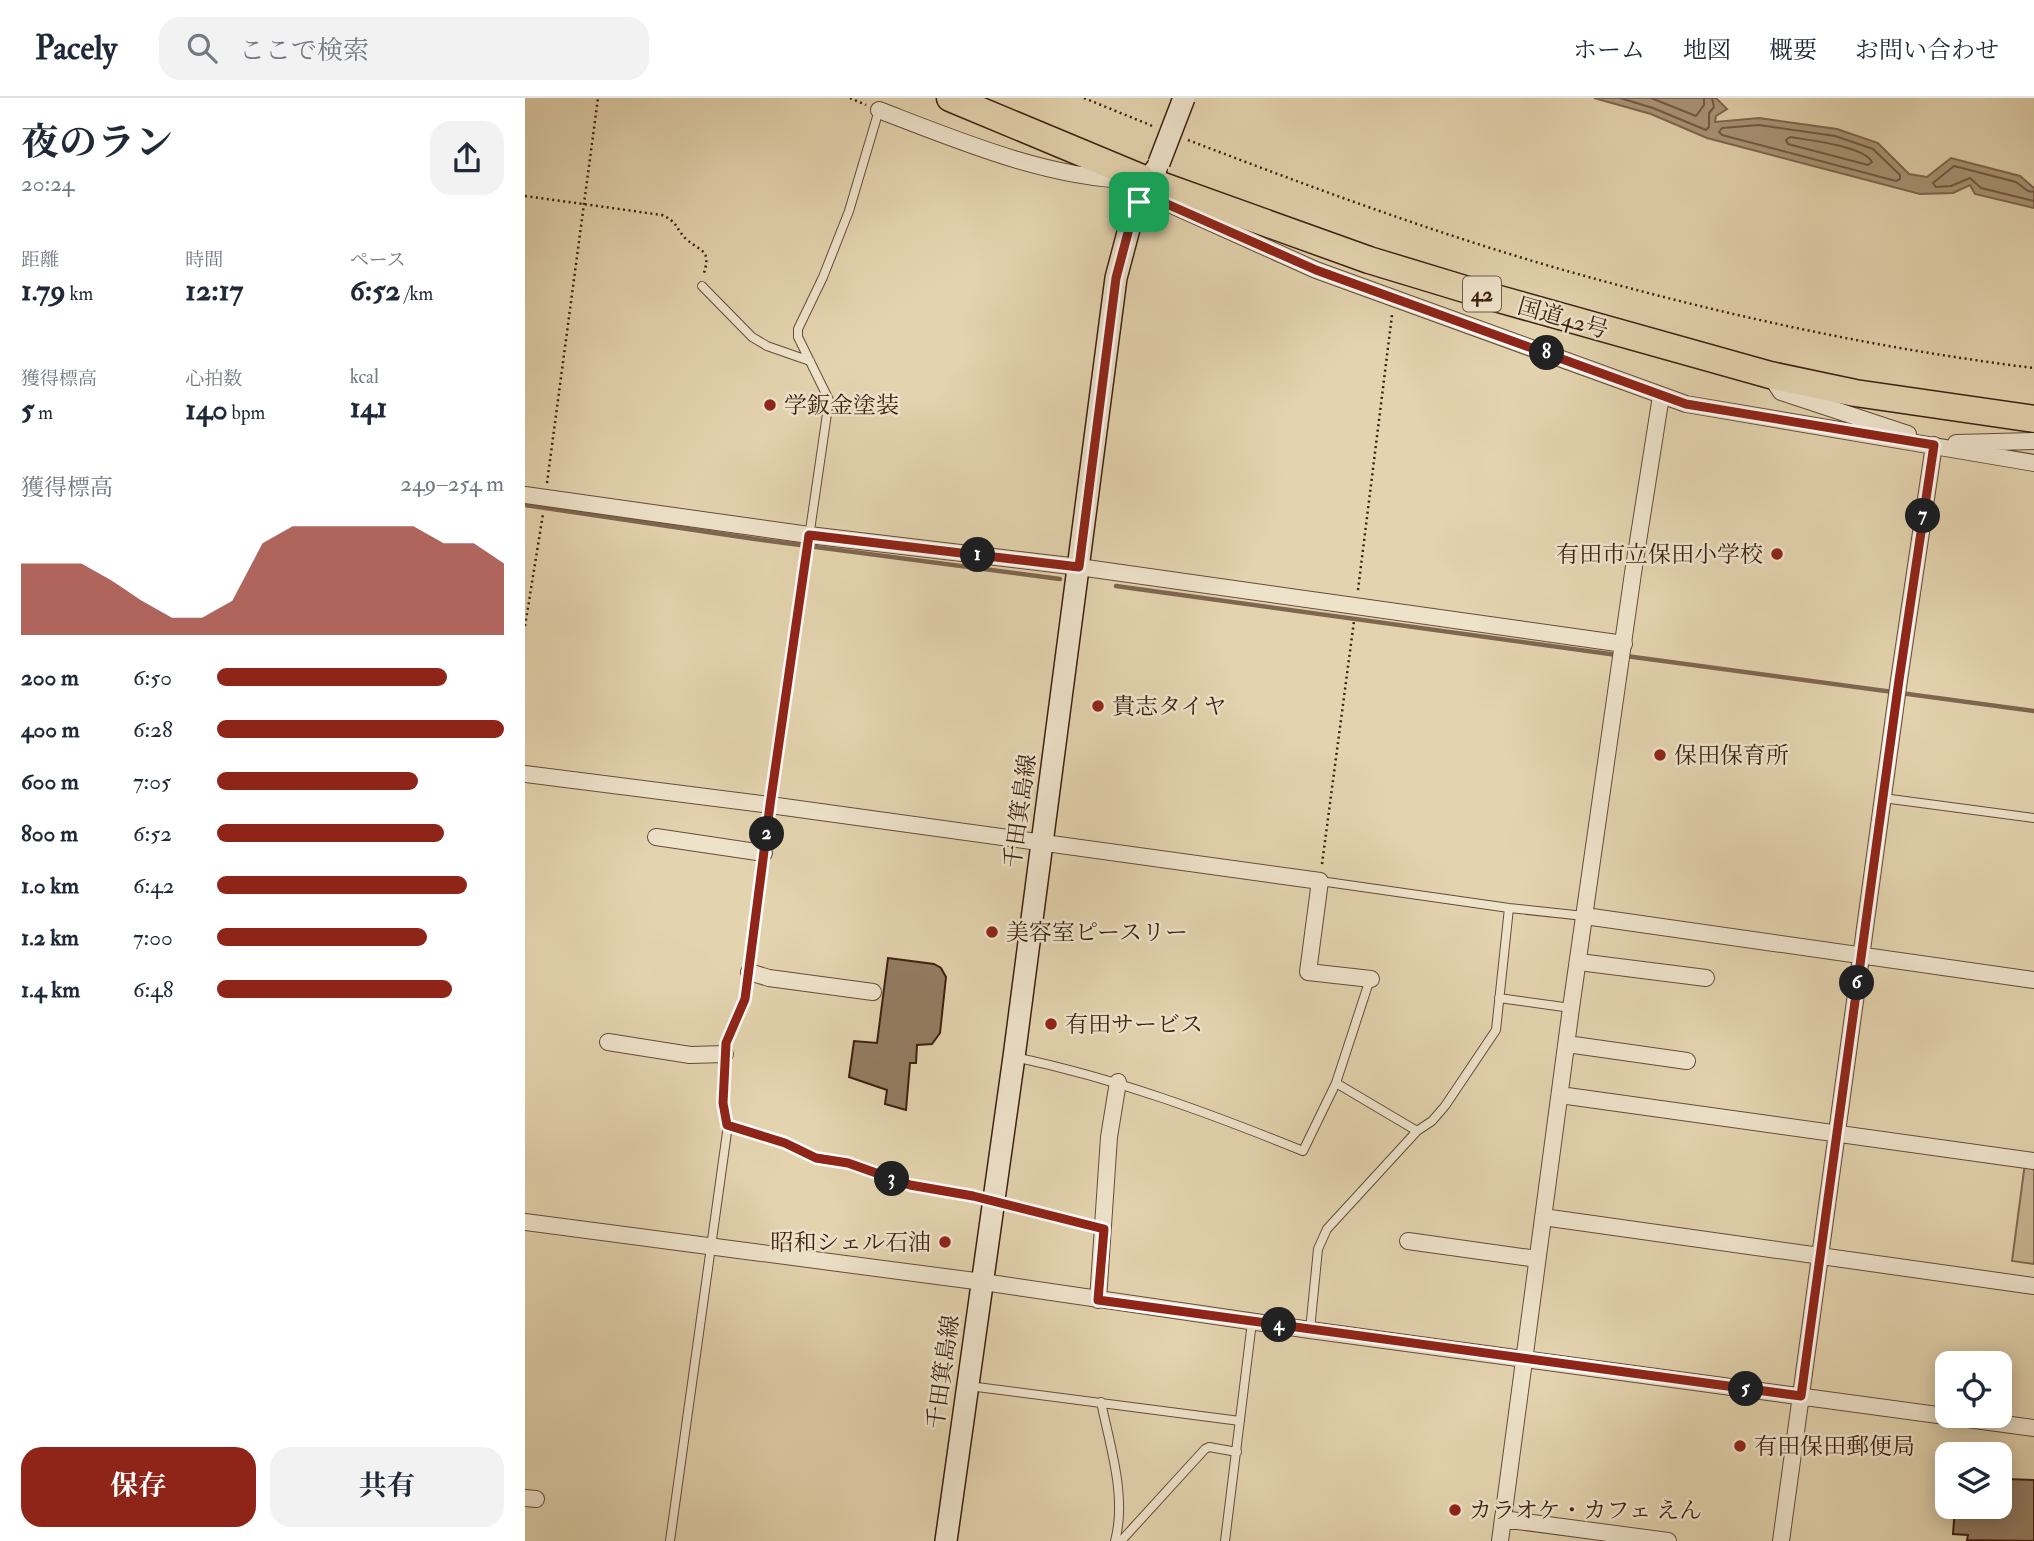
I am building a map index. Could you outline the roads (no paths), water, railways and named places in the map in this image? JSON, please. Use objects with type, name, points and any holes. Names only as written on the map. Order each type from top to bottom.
[{"type":"highway","name":"国道42号","points":[[950,98],[1369,260],[1595,327],[1770,375],[1855,393],[2034,419]]},
{"type":"main road","name":"千田箕島線","points":[[946,1541],[1014,1057],[1116,278],[1130,225],[1184,98]]},
{"type":"street","points":[[879,110],[989,152],[1101,179],[1151,177],[1167,204],[1316,270],[1661,396],[1701,408],[2034,463]]},
{"type":"street","points":[[1770,375],[1780,392],[1899,430],[1934,445],[2034,440]]},
{"type":"street","points":[[1500,1541],[1571,1008],[1661,396]]},
{"type":"street","points":[[1781,1541],[1860,957],[1934,445]]},
{"type":"street","points":[[525,495],[809,535],[1079,567],[1623,644]]},
{"type":"street","points":[[525,774],[1320,881],[1308,972],[1371,979]]},
{"type":"street","points":[[656,837],[764,853]]},
{"type":"street","points":[[1585,916],[2034,980]]},
{"type":"street","points":[[1579,962],[1706,978]]},
{"type":"street","points":[[749,972],[769,978],[873,992]]},
{"type":"street","points":[[608,1042],[690,1055],[725,1054]]},
{"type":"street","points":[[1567,1044],[1687,1061]]},
{"type":"street","points":[[1098,1300],[1109,1137],[1118,1082]]},
{"type":"street","points":[[1560,1095],[2034,1161]]},
{"type":"street","points":[[1543,1217],[2034,1286]]},
{"type":"street","points":[[525,1222],[982,1282],[1252,1322],[2034,1429]]},
{"type":"street","points":[[1408,1241],[1537,1259]]},
{"type":"street","points":[[1503,1519],[1668,1541]]},
{"type":"lane","points":[[670,1541],[727,1125],[723,1103],[726,1043],[745,999],[770,805],[829,400],[798,337],[798,329],[823,277],[849,211],[879,110]]},
{"type":"lane","points":[[702,286],[752,337],[767,346],[810,361]]},
{"type":"lane","points":[[1883,798],[2034,818]]},
{"type":"lane","points":[[1320,881],[1585,916]]},
{"type":"lane","points":[[1310,1330],[1318,1248],[1327,1229],[1417,1131],[1445,1107],[1493,1037],[1498,1020],[1509,908]]},
{"type":"lane","points":[[1014,1057],[1118,1082],[1201,1110],[1303,1151],[1336,1083],[1371,979]]},
{"type":"lane","points":[[1499,998],[1571,1008]]},
{"type":"lane","points":[[1336,1083],[1417,1131]]},
{"type":"lane","points":[[727,1125],[785,1143],[816,1158],[848,1163],[910,1185],[1104,1229]]},
{"type":"lane","points":[[1225,1541],[1252,1322]]},
{"type":"lane","points":[[968,1386],[1240,1421]]},
{"type":"lane","points":[[1101,1402],[1117,1489],[1119,1518],[1115,1541]]},
{"type":"lane","points":[[1121,1541],[1205,1449],[1209,1447],[1237,1452]]},
{"type":"water","points":[[1594,98],[1716,98],[1727,109],[1716,116],[1715,122],[1759,118],[1837,129],[1878,143],[1909,174],[1927,177],[1951,158],[2020,176],[2034,188],[2034,208],[1975,194],[1970,185],[1953,193],[1920,194],[1707,138],[1651,114]]},
{"type":"waterway","points":[[525,505],[755,539],[1060,579]]},
{"type":"waterway","points":[[1116,586],[1617,655]]},
{"type":"waterway","points":[[1626,656],[2034,711]]},
{"type":"place","name":"学鈑金塗装","points":[[770,405]]},
{"type":"place","name":"有田市立保田小学校","points":[[1777,554]]},
{"type":"place","name":"貴志タイヤ","points":[[1098,706]]},
{"type":"place","name":"保田保育所","points":[[1660,755]]},
{"type":"place","name":"美容室ピースリー","points":[[992,932]]},
{"type":"place","name":"有田サービス","points":[[1051,1024]]},
{"type":"place","name":"昭和シェル石油","points":[[945,1242]]},
{"type":"place","name":"有田保田郵便局","points":[[1740,1446]]},
{"type":"place","name":"カラオケ・カフェ えん","points":[[1455,1510]]}]
